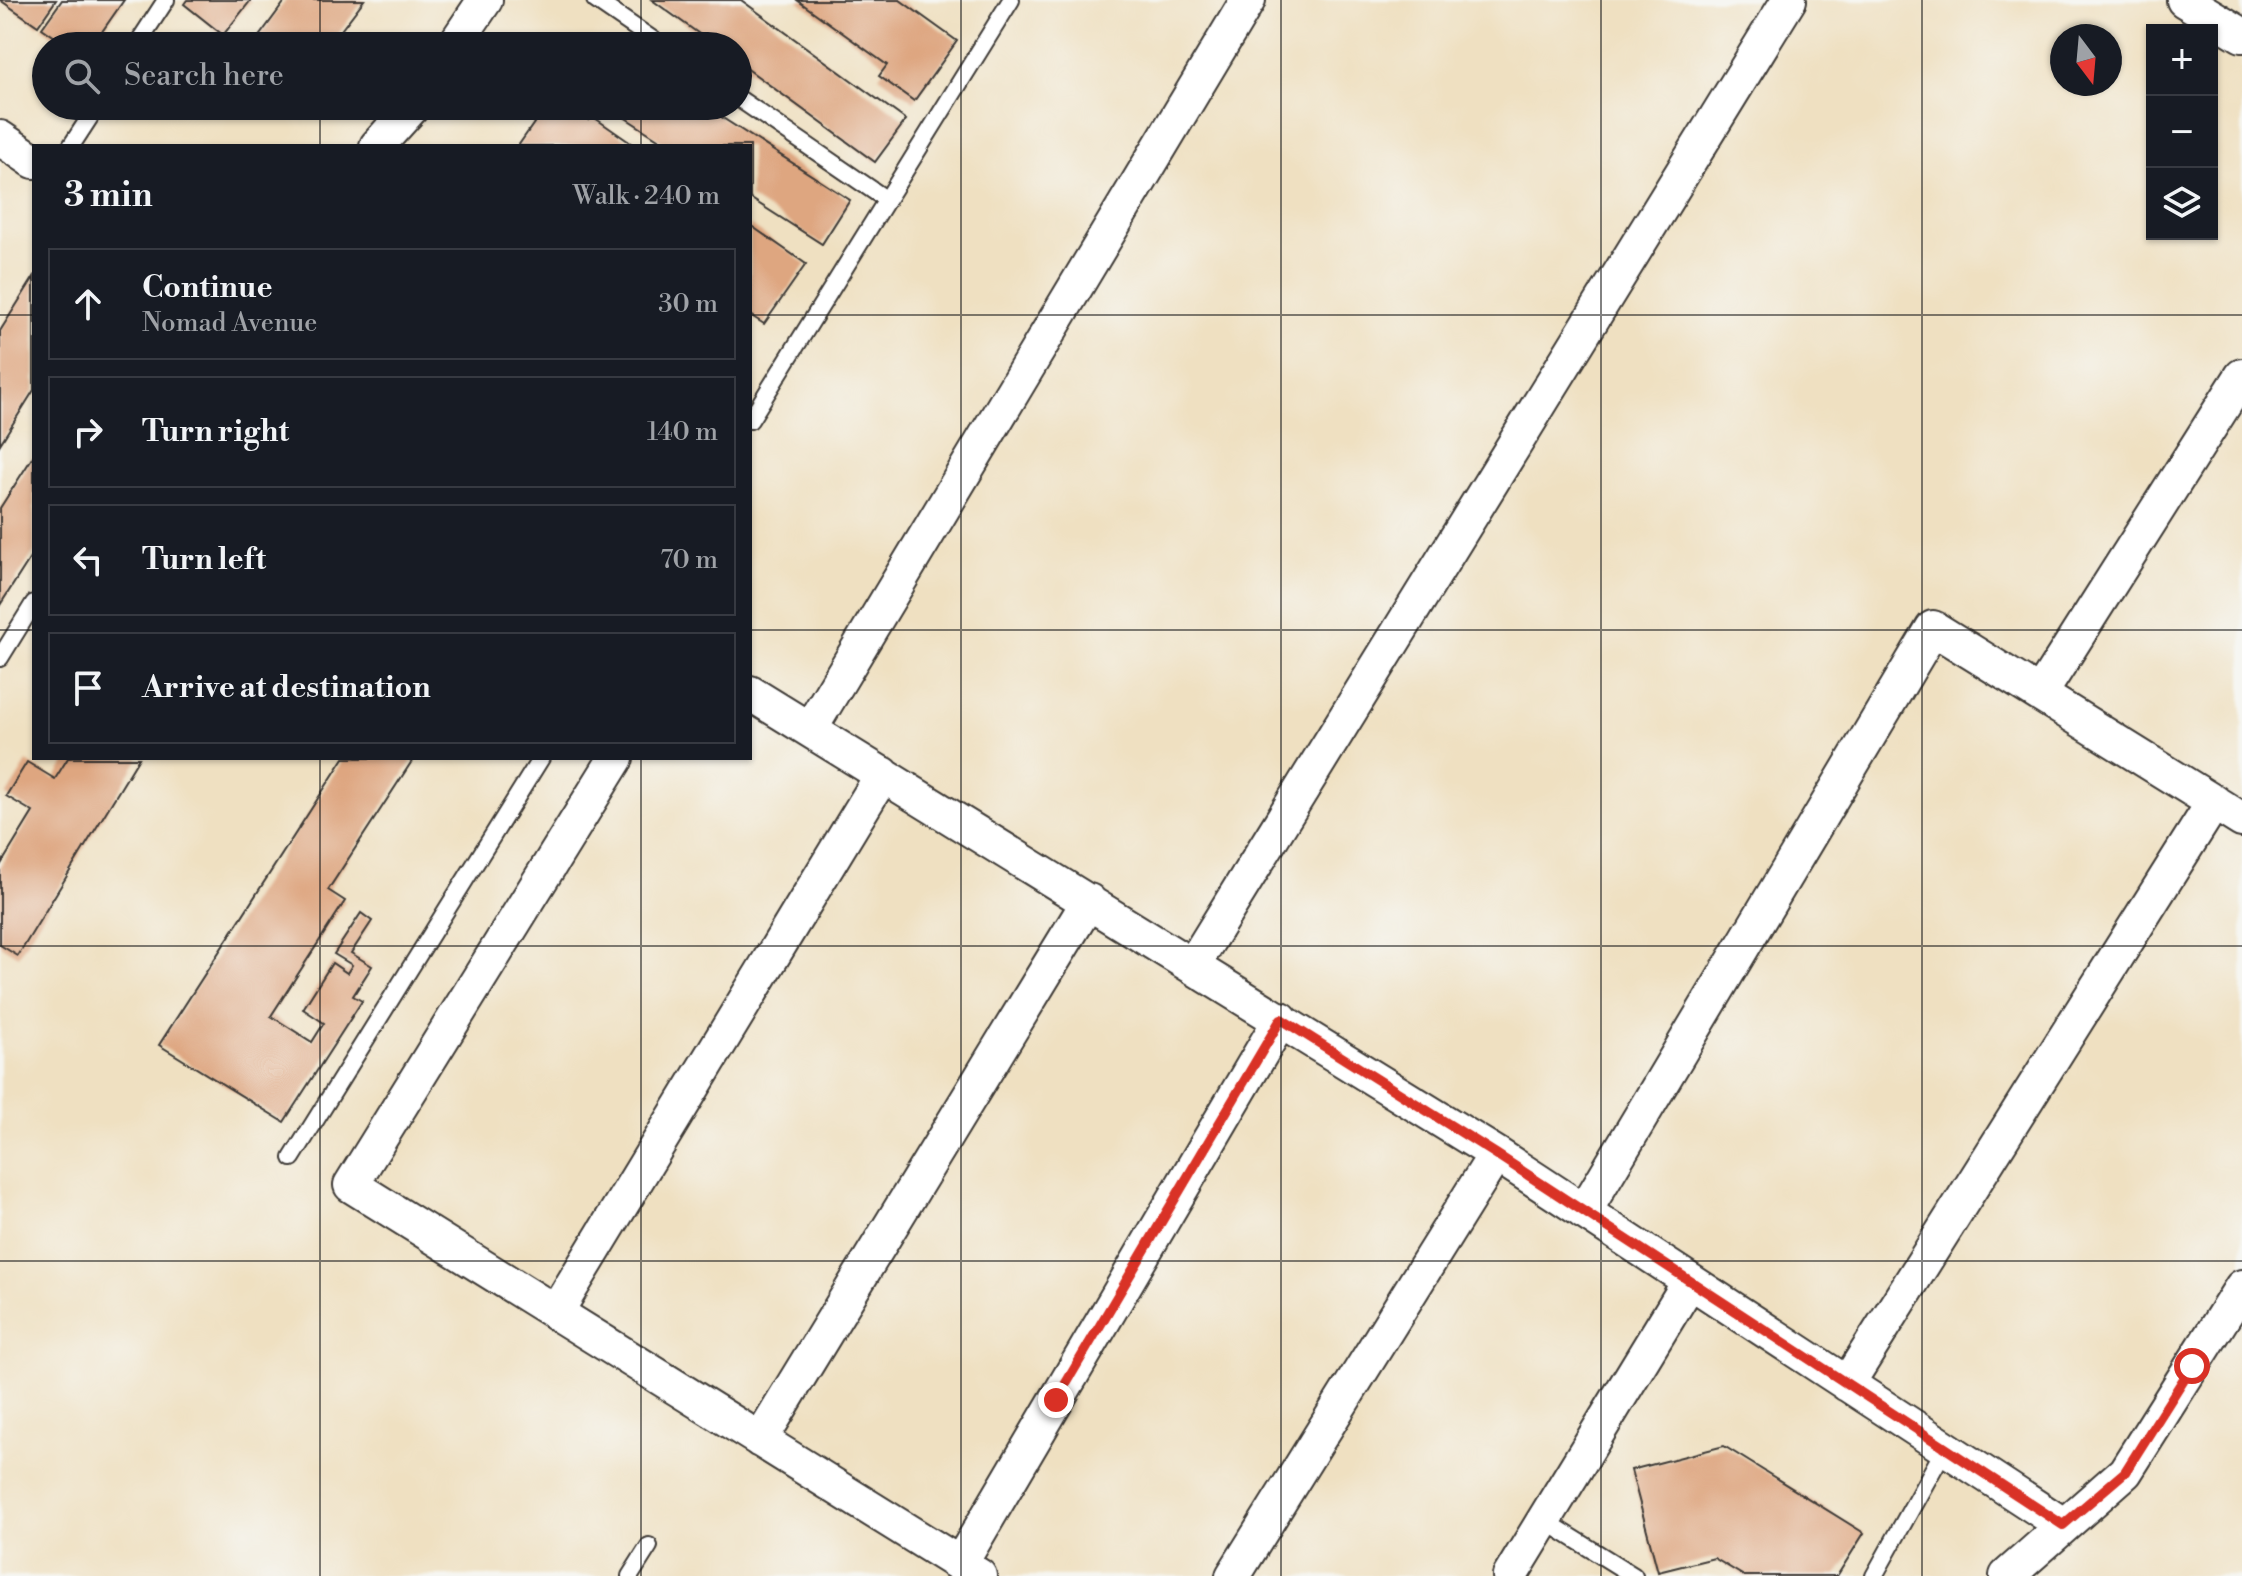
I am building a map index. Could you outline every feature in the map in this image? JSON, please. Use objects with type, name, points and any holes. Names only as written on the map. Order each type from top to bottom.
[{"type":"street","points":[[463,32],[485,0]]},
{"type":"street","points":[[810,729],[1248,0]]},
{"type":"street","points":[[1193,965],[1789,0]]},
{"type":"street","points":[[2184,0],[2242,35]]},
{"type":"street","points":[[379,144],[400,120]]},
{"type":"street","points":[[0,138],[32,160]]},
{"type":"street","points":[[2040,694],[2242,376]]},
{"type":"street","points":[[1584,1212],[1933,628],[2228,811],[1847,1384]]},
{"type":"street","points":[[752,694],[1496,1154],[2063,1525]]},
{"type":"street","points":[[615,760],[351,1185],[970,1570],[1281,1019]]},
{"type":"street","points":[[556,1312],[883,774]]},
{"type":"street","points":[[760,1440],[1089,901]]},
{"type":"street","points":[[1233,1576],[1496,1154]]},
{"type":"street","points":[[1510,1576],[1690,1281]]},
{"type":"street","points":[[2007,1576],[2125,1472],[2242,1287]]},
{"type":"lane","points":[[145,32],[166,0]]},
{"type":"lane","points":[[595,0],[642,32]]},
{"type":"lane","points":[[752,417],[1011,0]]},
{"type":"lane","points":[[752,108],[887,200]]},
{"type":"lane","points":[[72,144],[88,120]]},
{"type":"lane","points":[[0,658],[32,606]]},
{"type":"lane","points":[[292,1158],[540,760]]},
{"type":"lane","points":[[1874,1576],[1945,1448]]},
{"type":"lane","points":[[1544,1520],[1634,1576]]},
{"type":"lane","points":[[630,1576],[649,1546]]},
{"type":"building","points":[[0,0],[56,0],[38,26]]},
{"type":"building","points":[[62,0],[124,0],[102,32],[48,32],[42,28]]},
{"type":"building","points":[[187,0],[251,0],[225,32],[219,32],[184,4]]},
{"type":"building","points":[[286,0],[364,0],[340,32],[262,32]]},
{"type":"building","points":[[652,0],[741,0],[906,120],[875,162],[752,72],[752,32],[697,32]]},
{"type":"building","points":[[797,0],[900,0],[957,41],[914,101],[879,76],[887,65]]},
{"type":"building","points":[[536,120],[598,120],[632,144],[519,144]]},
{"type":"building","points":[[629,120],[726,120],[850,200],[822,244],[752,199],[752,144],[666,144]]},
{"type":"building","points":[[752,226],[806,264],[764,324],[752,316]]},
{"type":"building","points":[[32,280],[32,393],[0,444],[0,331]]},
{"type":"building","points":[[32,458],[32,555],[0,605],[0,508]]},
{"type":"building","points":[[67,760],[138,760],[18,956],[0,945],[0,866],[33,812],[6,796],[27,762],[55,779]]},
{"type":"building","points":[[343,760],[413,760],[328,890],[345,901],[271,1016],[312,1042],[324,1023],[303,1009],[332,963],[347,973],[352,965],[334,954],[361,913],[372,921],[351,953],[372,966],[353,996],[362,1001],[284,1122],[159,1045]]},
{"type":"building","points":[[1724,1446],[1864,1533],[1837,1576],[1744,1576],[1714,1558],[1658,1572],[1631,1470]]},
{"type":"route","points":[[1056,1400],[1281,1019],[1496,1154],[2063,1525],[2125,1472],[2192,1366]]}]
